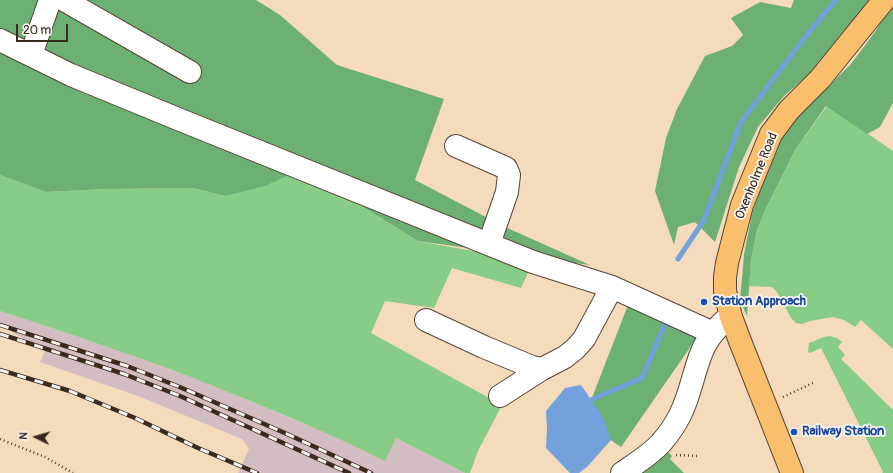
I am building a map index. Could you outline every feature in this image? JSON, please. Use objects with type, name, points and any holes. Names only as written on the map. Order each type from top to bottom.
[{"type":"main road","name":"Oxenholme Road","points":[[792,473],[731,317],[725,291],[726,263],[742,205],[771,134],[789,110],[820,79],[884,0]]},
{"type":"lane","points":[[31,55],[50,0]]},
{"type":"lane","points":[[64,0],[190,72]]},
{"type":"lane","points":[[0,40],[71,75],[533,262],[612,287],[713,333]]},
{"type":"lane","points":[[456,146],[506,168],[509,175],[507,192],[489,244]]},
{"type":"lane","points":[[500,396],[575,350],[584,339],[612,287]]},
{"type":"lane","points":[[622,473],[661,443],[668,433],[680,415],[690,390],[701,353],[713,333],[722,322],[731,317]]},
{"type":"lane","points":[[426,320],[484,347],[532,367],[542,369]]},
{"type":"path","points":[[780,398],[815,382]]},
{"type":"path","points":[[0,439],[45,458],[73,473]]},
{"type":"path","points":[[673,455],[699,456]]},
{"type":"shaded area","points":[[0,311],[118,350],[218,387],[312,427],[396,438],[465,473],[238,473],[249,449],[242,439],[138,396],[40,362],[45,351],[0,325]]},
{"type":"green space","points":[[0,0],[256,0],[280,15],[337,65],[444,99],[415,180],[505,227],[590,265],[418,241],[302,169],[265,186],[225,196],[193,188],[107,189],[46,192],[0,175]]},
{"type":"green space","points":[[794,0],[869,0],[853,29],[808,75],[784,96],[758,127],[739,167],[715,242],[695,222],[678,227],[674,245],[655,191],[666,138],[677,109],[705,56],[732,46],[743,35],[731,18],[760,2],[791,8]]},
{"type":"green space","points":[[893,2],[893,103],[880,127],[867,134],[826,106],[795,150],[765,210],[757,230],[751,260],[747,316],[740,301],[744,254],[752,214],[766,169],[778,144],[791,123],[851,64],[877,29]]},
{"type":"green space","points":[[827,106],[893,151],[893,349],[861,320],[855,327],[844,320],[833,317],[802,324],[796,323],[791,318],[777,292],[772,287],[749,286],[751,260],[757,230],[765,210],[795,150]]},
{"type":"green space","points":[[302,169],[418,241],[533,262],[521,288],[452,268],[434,308],[385,301],[371,333],[502,405],[478,451],[470,473],[465,473],[396,438],[385,461],[344,441],[191,377],[0,311],[0,175],[46,192],[107,189],[193,188],[225,196]]},
{"type":"green space","points":[[628,305],[698,336],[621,447],[583,421]]},
{"type":"green space","points":[[830,336],[837,338],[842,342],[838,347],[845,355],[841,359],[893,410],[893,473],[882,473],[883,472],[821,348],[810,353],[808,352],[809,343]]},
{"type":"green space","points":[[666,450],[672,456],[670,459],[684,473],[640,473]]},
{"type":"water","points":[[581,385],[604,419],[611,440],[587,467],[579,473],[570,473],[546,448],[546,411],[565,388]]},
{"type":"waterway","points":[[678,259],[704,220],[741,122],[809,32],[836,0]]},
{"type":"waterway","points":[[586,405],[591,400],[642,378],[665,324]]},
{"type":"railway","points":[[0,325],[127,366],[182,388],[287,434],[371,473]]},
{"type":"railway","points":[[0,334],[124,374],[180,396],[349,473]]},
{"type":"railway","points":[[0,370],[70,391],[135,418],[198,448],[257,473]]},
{"type":"place","name":"Station Approach","points":[[704,302]]},
{"type":"place","name":"Railway Station","points":[[794,432]]}]
